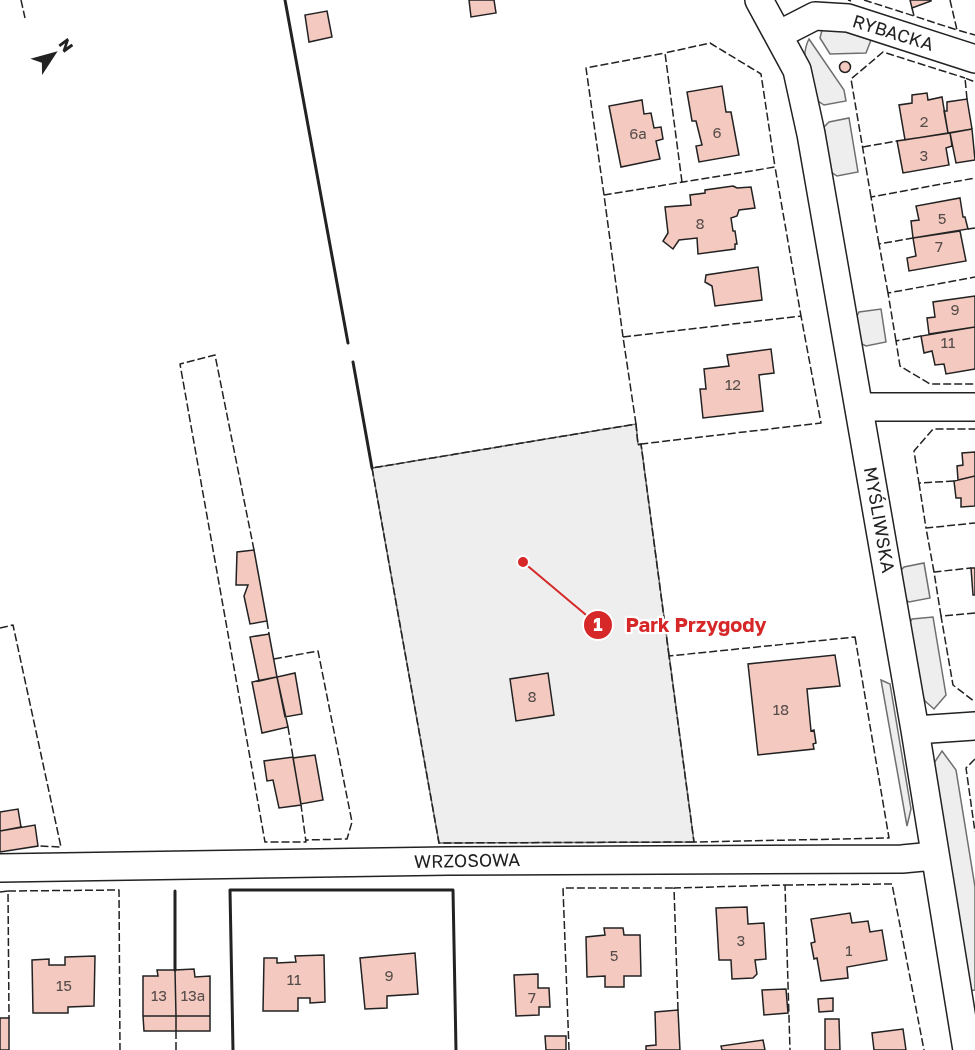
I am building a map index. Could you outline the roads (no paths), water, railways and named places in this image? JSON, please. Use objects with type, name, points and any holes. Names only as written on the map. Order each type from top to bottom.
[{"type":"street","name":"MYŚLIWSKA","points":[[759,0],[797,70],[811,134],[860,406],[967,1050]]},
{"type":"street","name":"RYBACKA","points":[[778,35],[815,16],[849,18],[975,59]]},
{"type":"street","points":[[860,406],[975,407]]},
{"type":"street","points":[[915,730],[975,726]]},
{"type":"street","name":"WRZOSOWA","points":[[0,868],[934,856]]},
{"type":"place","name":"Park Przygody","points":[[523,562]]}]
